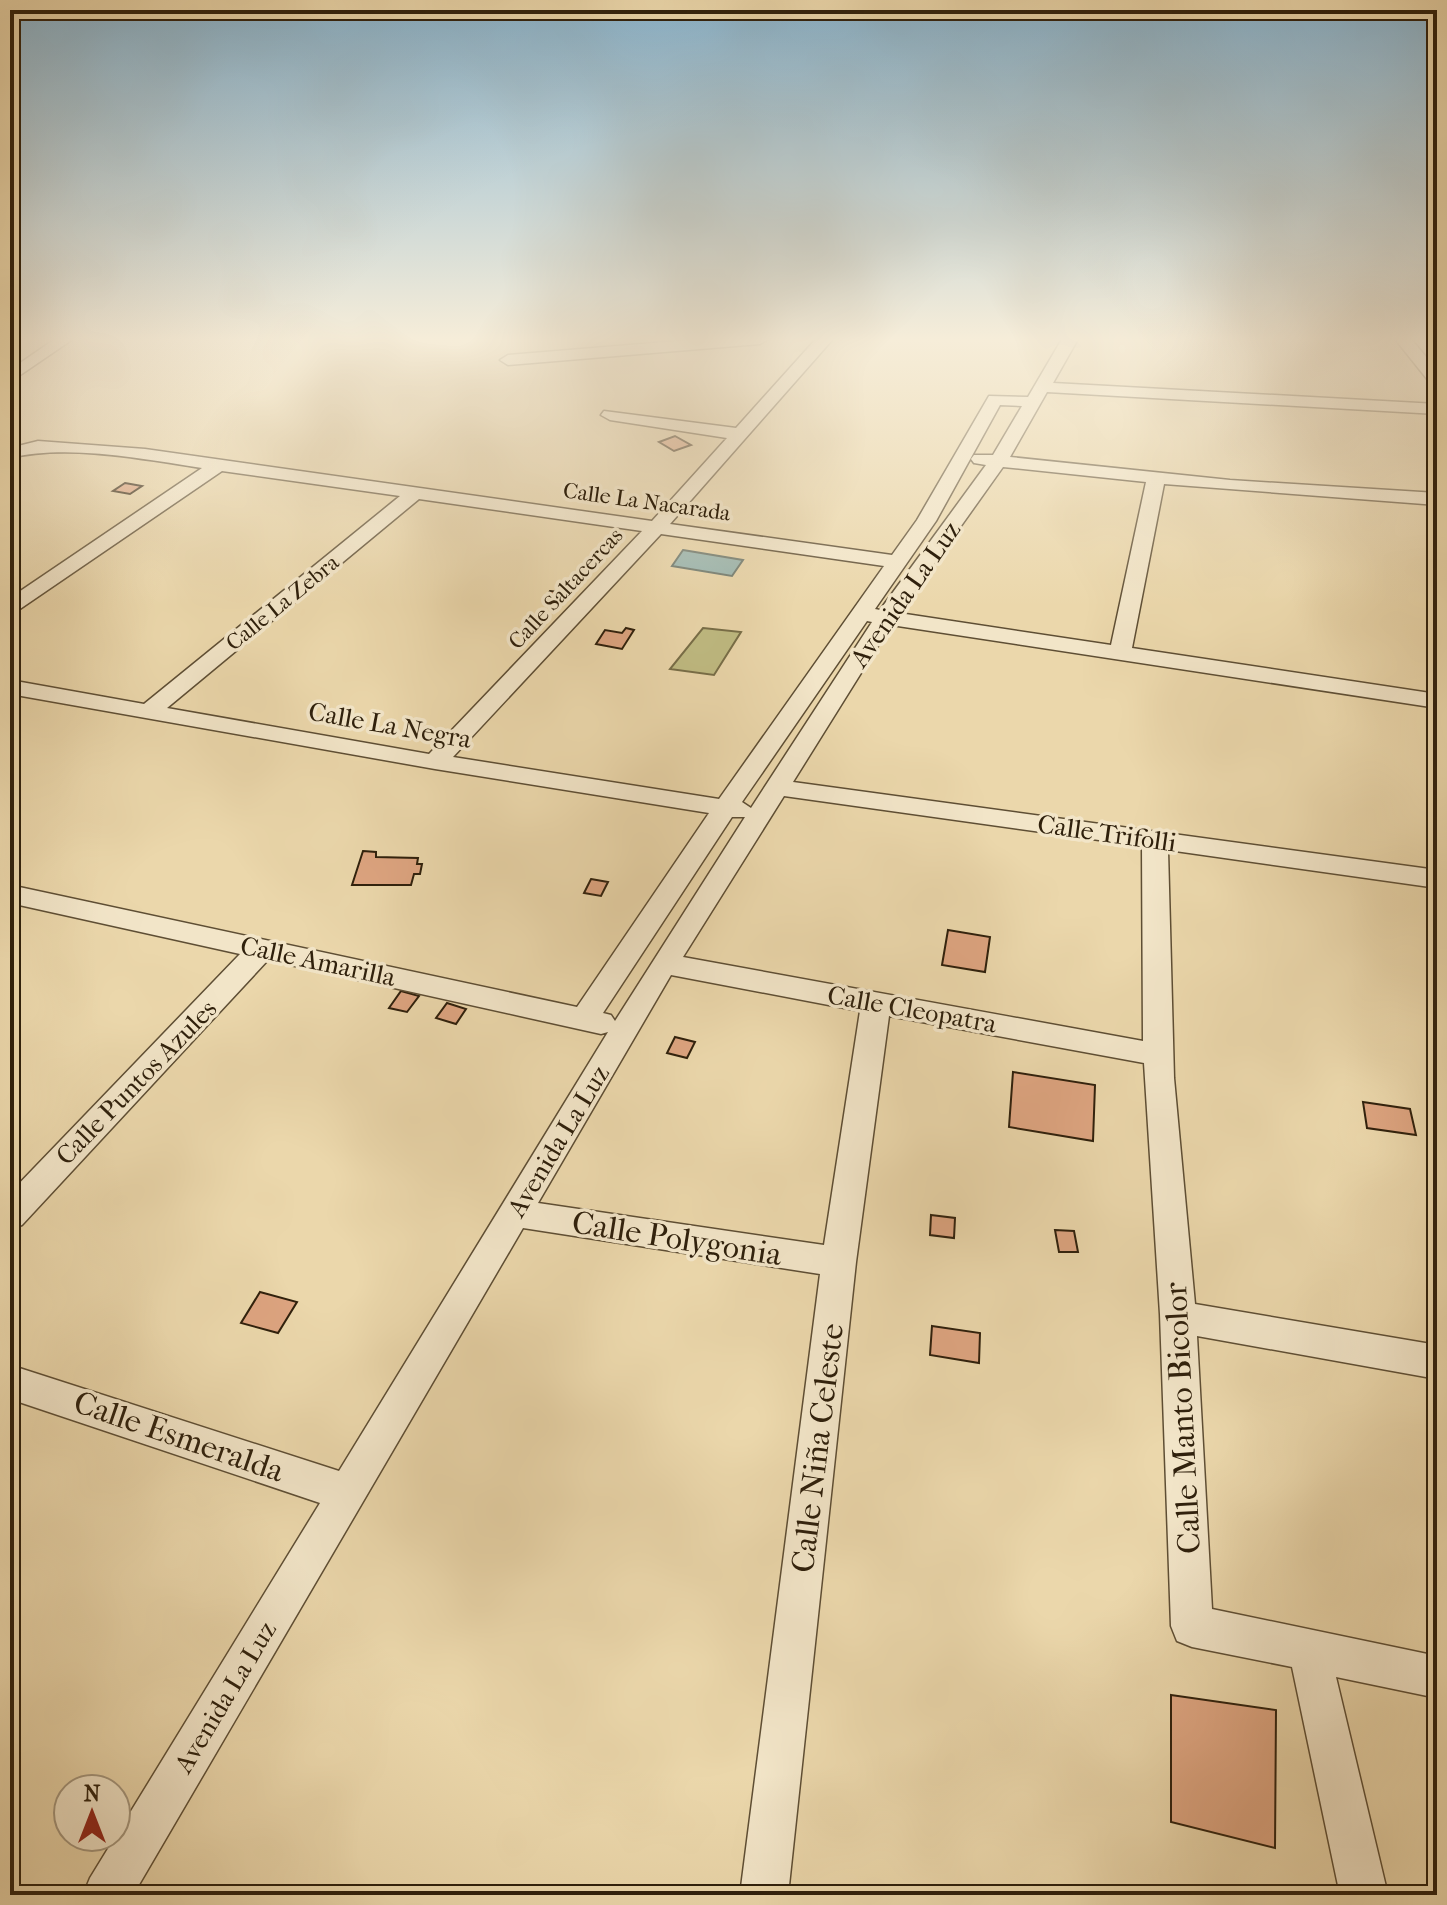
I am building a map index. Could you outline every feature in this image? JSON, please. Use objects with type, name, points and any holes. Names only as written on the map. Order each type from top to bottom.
[{"type":"street","points":[[698,428],[739,434]]},
{"type":"street","name":"Calle Saltacercas","points":[[435,762],[657,527],[745,428]]},
{"type":"street","name":"Avenida La Luz","points":[[107,1895],[625,1028],[769,800],[873,616],[897,562],[924,524],[979,428]]},
{"type":"street","name":"Avenida La Luz","points":[[584,1019],[725,808],[873,616],[960,513],[997,463],[1017,428]]},
{"type":"street","points":[[10,438],[38,446]]},
{"type":"street","name":"Calle La Nacarada","points":[[10,453],[38,446],[145,454],[897,562]]},
{"type":"street","points":[[963,456],[997,463],[1156,478],[1437,499]]},
{"type":"street","points":[[10,607],[218,465]]},
{"type":"street","points":[[1120,653],[1156,478]]},
{"type":"street","name":"Calle La Zebra","points":[[149,711],[415,493]]},
{"type":"street","points":[[789,547],[894,539],[924,524],[960,513]]},
{"type":"street","points":[[873,616],[1437,701]]},
{"type":"street","name":"Calle La Negra","points":[[10,687],[435,762],[725,808],[769,800]]},
{"type":"street","name":"Calle Trifolli","points":[[769,800],[1155,840],[1437,879]]},
{"type":"street","name":"Calle Manto Bicolor","points":[[1155,840],[1160,1055],[1178,1314],[1192,1626],[1309,1650]]},
{"type":"street","name":"Calle Amarilla","points":[[10,894],[625,1028]]},
{"type":"street","name":"Calle Puntos Azules","points":[[10,1215],[262,949]]},
{"type":"street","name":"Calle Cleopatra","points":[[664,964],[1160,1055]]},
{"type":"street","name":"Calle Niña Celeste","points":[[764,1895],[839,1262],[876,1003]]},
{"type":"street","name":"Calle Polygonia","points":[[514,1213],[839,1262]]},
{"type":"street","points":[[1178,1314],[1199,1321],[1437,1362]]},
{"type":"street","name":"Calle Esmeralda","points":[[10,1382],[347,1493]]},
{"type":"street","points":[[1364,1895],[1309,1650],[1437,1677]]},
{"type":"shaded area","points":[[703,628],[741,632],[714,675],[670,669]]},
{"type":"water","points":[[683,550],[743,560],[732,576],[672,566]]},
{"type":"building","points":[[675,436],[691,445],[674,451],[659,442]]},
{"type":"building","points":[[125,483],[142,486],[130,494],[113,491]]},
{"type":"building","points":[[550,591],[568,593],[562,603],[544,601]]},
{"type":"building","points":[[626,628],[634,630],[622,649],[596,644],[605,630],[622,633]]},
{"type":"building","points":[[363,851],[376,852],[376,857],[418,858],[417,864],[422,864],[420,874],[414,874],[411,885],[352,885]]},
{"type":"building","points":[[591,879],[608,882],[601,896],[584,893]]},
{"type":"building","points":[[948,930],[990,937],[985,972],[942,965]]},
{"type":"building","points":[[401,991],[419,996],[407,1012],[389,1008]]},
{"type":"building","points":[[447,1003],[466,1009],[456,1024],[436,1018]]},
{"type":"building","points":[[675,1037],[695,1042],[687,1058],[667,1053]]},
{"type":"building","points":[[1013,1072],[1095,1085],[1093,1141],[1009,1127]]},
{"type":"building","points":[[1363,1102],[1410,1109],[1416,1135],[1367,1128]]},
{"type":"building","points":[[931,1215],[955,1218],[954,1238],[930,1235]]},
{"type":"building","points":[[1055,1230],[1074,1231],[1078,1252],[1059,1252]]},
{"type":"building","points":[[260,1292],[297,1302],[278,1333],[241,1323]]},
{"type":"building","points":[[932,1326],[980,1333],[979,1363],[930,1355]]},
{"type":"building","points":[[1171,1695],[1276,1710],[1275,1848],[1171,1822]]}]
